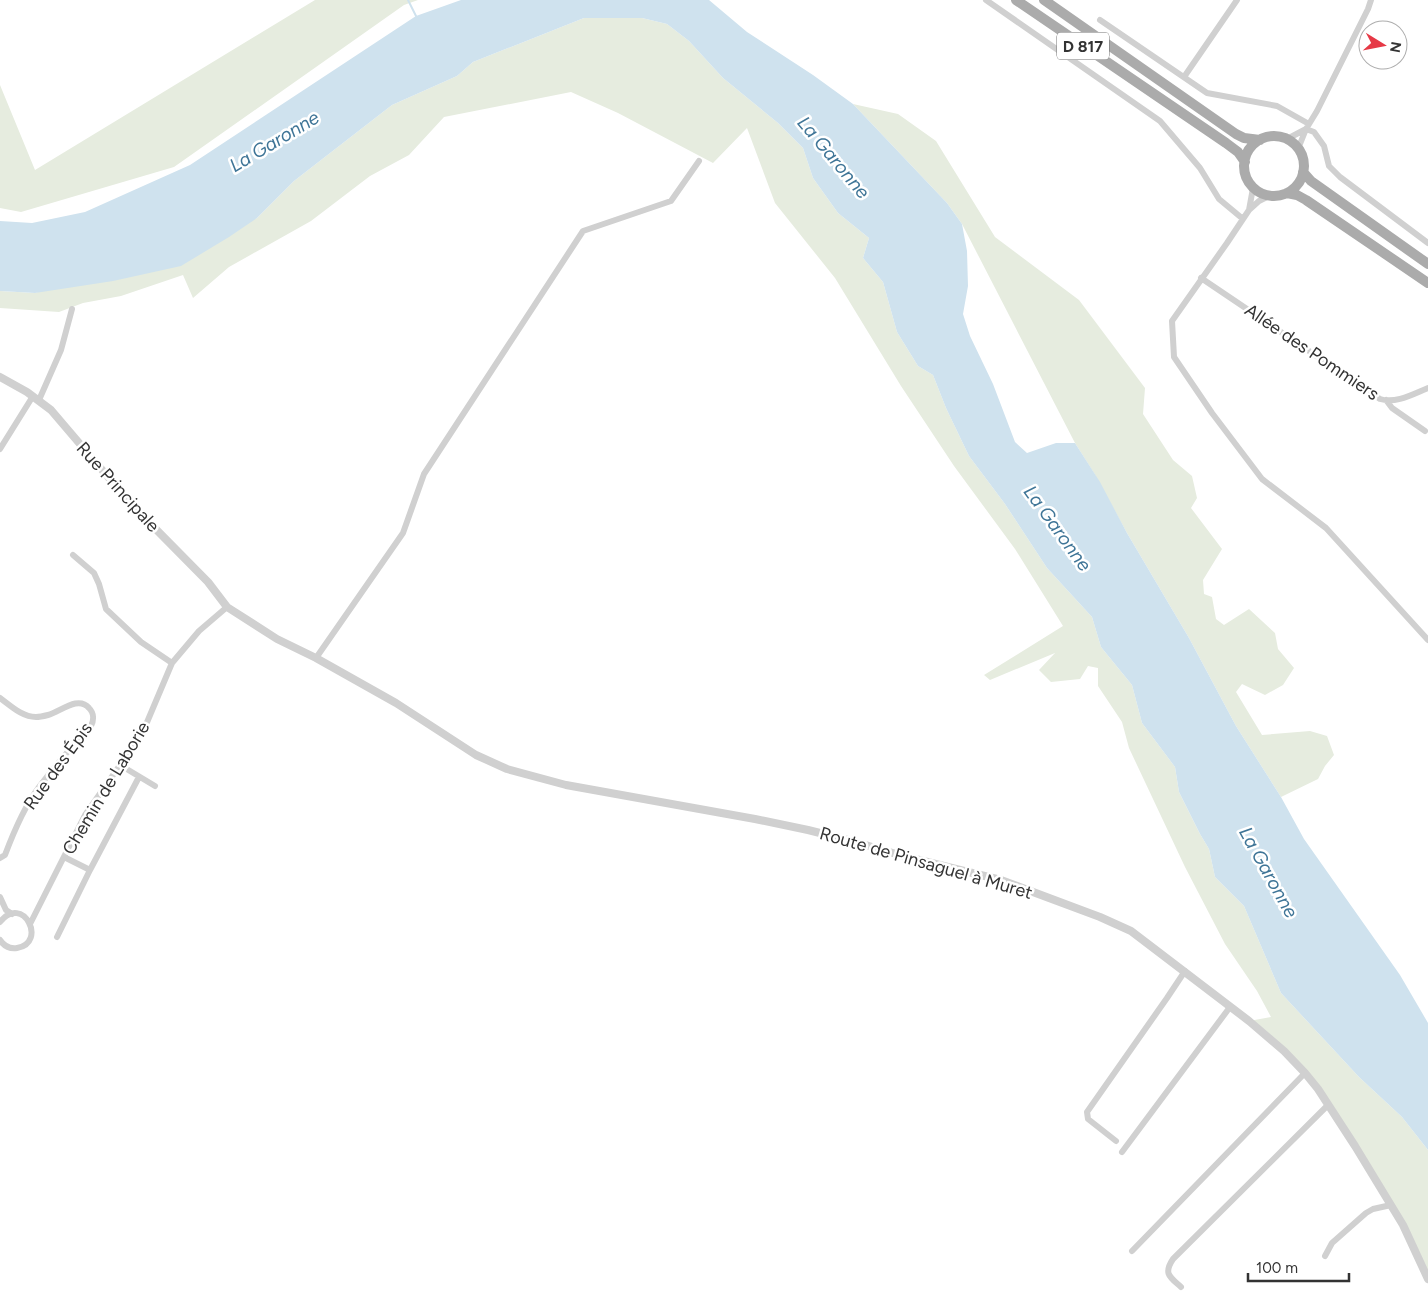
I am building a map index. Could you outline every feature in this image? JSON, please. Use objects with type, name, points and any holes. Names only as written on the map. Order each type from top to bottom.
[{"type":"main road","name":"D 817","points":[[1016,0],[1238,152],[1245,162]]},
{"type":"main road","name":"D 817","points":[[1044,0],[1236,134],[1244,138],[1260,140]]},
{"type":"main road","points":[[1304,172],[1298,184],[1287,193],[1281,196],[1269,196],[1254,188],[1248,181],[1245,172],[1245,162],[1247,154],[1260,140],[1269,137],[1287,139],[1298,148],[1303,160],[1304,172],[1311,182],[1428,264]]},
{"type":"main road","points":[[1287,193],[1297,195],[1306,200],[1428,283]]},
{"type":"street","points":[[986,0],[1160,121],[1200,168],[1218,199],[1243,219]]},
{"type":"street","points":[[1184,77],[1237,0]]},
{"type":"street","points":[[1298,148],[1307,126],[1318,111],[1371,0]]},
{"type":"street","points":[[1100,20],[1207,93],[1277,106],[1307,126],[1324,146],[1329,166],[1340,177],[1428,243]]},
{"type":"street","points":[[1287,139],[1307,126]]},
{"type":"street","points":[[316,658],[403,533],[424,474],[583,231],[671,201],[699,161]]},
{"type":"street","points":[[1249,210],[1254,188]]},
{"type":"street","points":[[1269,196],[1259,201],[1249,210],[1172,321],[1174,357],[1262,479],[1326,528],[1428,640]]},
{"type":"street","name":"Allée des Pommiers","points":[[1201,278],[1380,398],[1386,400],[1399,399],[1428,388]]},
{"type":"street","points":[[0,449],[36,398],[61,350],[72,309]]},
{"type":"street","name":"Rue Principale","points":[[0,378],[36,398],[51,410],[132,504],[208,582],[227,606],[277,639],[316,658]]},
{"type":"street","points":[[1386,400],[1392,408],[1425,431]]},
{"type":"street","points":[[73,554],[94,573],[106,609],[141,642],[172,663]]},
{"type":"street","name":"Chemin de Laborie","points":[[10,947],[16,948],[26,944],[32,933],[30,924],[36,911],[86,815],[145,727],[172,663],[199,631],[227,606]]},
{"type":"street","name":"Route de Pinsaguel à Muret","points":[[316,658],[396,703],[476,755],[506,769],[566,785],[755,819],[852,841],[902,856],[1001,880],[1131,930],[1249,1021],[1284,1051],[1305,1073],[1355,1146],[1391,1205],[1403,1225],[1428,1278]]},
{"type":"street","name":"Rue des Épis","points":[[0,698],[15,710],[26,715],[36,717],[48,715],[75,703],[85,704],[94,717],[91,728],[81,736],[39,787],[18,822],[6,855],[0,858]]},
{"type":"street","points":[[120,765],[155,786]]},
{"type":"street","points":[[57,937],[139,777]]},
{"type":"street","points":[[64,858],[90,870]]},
{"type":"street","points":[[1,901],[6,910],[12,914]]},
{"type":"street","points":[[1,901],[5,911],[2,919]]},
{"type":"street","points":[[2,919],[12,914],[31,915],[36,911]]},
{"type":"street","points":[[24,916],[30,924]]},
{"type":"street","points":[[1,943],[10,947]]},
{"type":"street","points":[[0,952],[10,947]]},
{"type":"street","points":[[1116,1141],[1088,1118],[1086,1112],[1185,971]]},
{"type":"street","points":[[1122,1152],[1230,1007]]},
{"type":"street","points":[[1132,1251],[1305,1073]]},
{"type":"street","points":[[1181,1288],[1169,1276],[1168,1267],[1173,1259],[1328,1105]]},
{"type":"street","points":[[1325,1256],[1332,1243],[1366,1213],[1391,1205]]},
{"type":"shaded area","points":[[315,0],[418,0],[404,5],[174,167],[21,212],[0,208],[0,85],[35,170]]},
{"type":"shaded area","points":[[584,18],[642,18],[667,24],[689,41],[723,78],[778,123],[803,148],[813,178],[838,213],[869,238],[863,258],[883,282],[897,332],[918,366],[933,375],[946,408],[969,456],[1005,504],[1047,568],[1092,617],[1101,647],[1132,685],[1142,723],[1175,767],[1179,792],[1209,849],[1215,877],[1244,906],[1281,993],[1359,1077],[1402,1117],[1428,1150],[1428,1279],[1403,1225],[1318,1089],[1249,1021],[1271,1017],[1257,991],[1225,944],[1185,867],[1129,748],[1122,722],[1098,686],[1098,668],[1088,666],[1080,679],[1051,682],[1039,670],[1055,653],[990,680],[984,675],[1063,626],[1015,549],[954,466],[901,386],[835,278],[775,203],[747,128],[713,163],[618,113],[571,92],[444,117],[409,155],[370,176],[311,221],[229,267],[193,298],[183,275],[121,296],[83,303],[59,312],[0,308],[0,291],[35,293],[257,218],[294,181],[392,105],[457,76],[473,62]]},
{"type":"shaded area","points":[[853,104],[898,114],[936,141],[995,237],[1079,300],[1145,388],[1143,414],[1173,460],[1192,476],[1197,498],[1191,508],[1222,549],[1203,580],[1204,594],[1212,597],[1216,619],[1224,625],[1249,609],[1275,633],[1278,649],[1294,668],[1283,685],[1265,695],[1242,684],[1236,692],[1262,735],[1310,731],[1327,736],[1334,755],[1318,779],[1281,797],[1236,726],[1189,638],[1075,443],[962,224],[947,203]]},
{"type":"water","name":"La Garonne","points":[[461,0],[709,0],[747,32],[813,75],[853,104],[947,203],[962,224],[967,251],[968,286],[963,314],[970,336],[993,384],[1015,442],[1027,453],[1056,443],[1075,443],[1100,482],[1127,533],[1189,638],[1236,726],[1281,797],[1304,839],[1400,975],[1428,1023],[1428,1150],[1402,1117],[1359,1077],[1281,993],[1244,906],[1215,877],[1209,849],[1179,792],[1175,767],[1142,723],[1132,685],[1101,647],[1092,617],[1047,568],[1005,504],[969,456],[946,408],[933,375],[918,366],[897,332],[883,282],[863,258],[869,238],[838,213],[813,178],[803,148],[778,123],[723,78],[689,41],[667,24],[642,18],[584,18],[473,62],[457,76],[392,105],[294,181],[257,218],[181,266],[113,281],[35,293],[0,291],[0,221],[32,223],[85,212],[190,165],[416,16]]},
{"type":"waterway","points":[[408,0],[417,18]]}]
